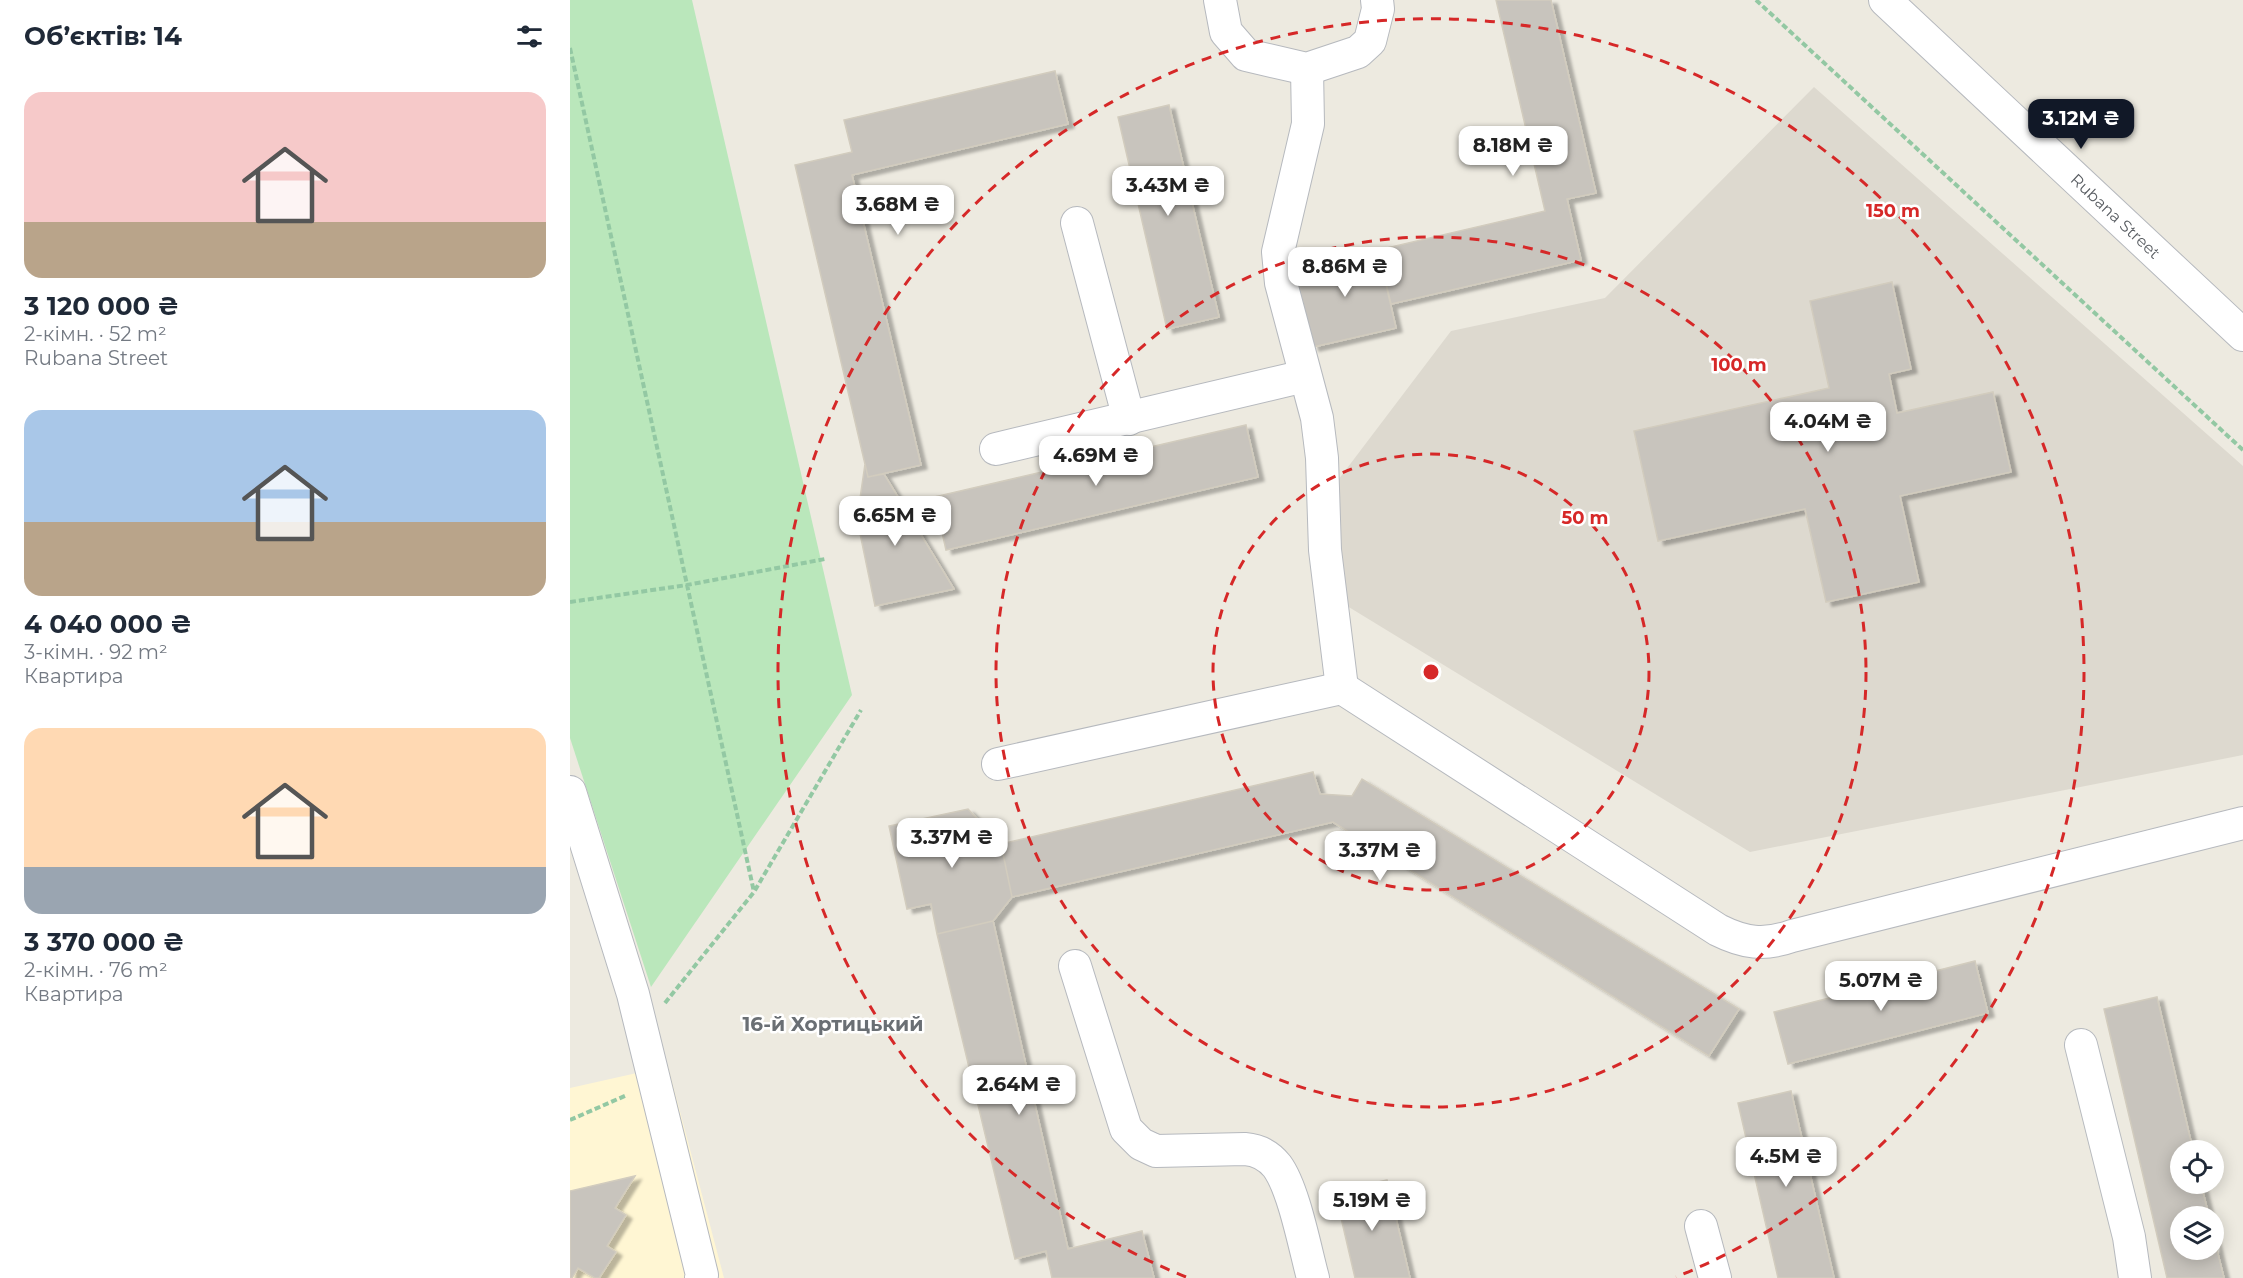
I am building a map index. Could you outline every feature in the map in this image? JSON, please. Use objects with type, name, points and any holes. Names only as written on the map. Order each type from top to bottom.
[{"type":"street","points":[[1220,0],[1226,32],[1246,55],[1306,69],[1358,52],[1370,41],[1378,9],[1377,0]]},
{"type":"street","name":"Rubana Street","points":[[1885,0],[2243,335]]},
{"type":"street","points":[[1306,69],[1308,124],[1278,252],[1281,283],[1317,418],[1322,458],[1325,550],[1342,688]]},
{"type":"street","points":[[1077,223],[1130,418]]},
{"type":"street","points":[[996,448],[1305,376]]},
{"type":"street","points":[[998,764],[1342,688],[1718,930],[1755,943],[1775,942],[2243,823]]},
{"type":"street","points":[[570,792],[633,994],[701,1278]]},
{"type":"street","points":[[1075,966],[1126,1129],[1141,1144],[1156,1151],[1245,1149],[1255,1150],[1265,1155],[1277,1167],[1286,1184],[1313,1278]]},
{"type":"street","points":[[2081,1045],[2129,1237],[2135,1278]]},
{"type":"street","points":[[1701,1226],[1715,1278]]},
{"type":"path","points":[[1756,0],[2243,450]]},
{"type":"path","points":[[570,48],[754,892]]},
{"type":"path","points":[[570,602],[687,585],[825,559]]},
{"type":"path","points":[[642,1032],[754,892],[861,710]]},
{"type":"path","points":[[570,1120],[655,1083]]},
{"type":"shaded area","points":[[1814,87],[2243,466],[2243,755],[1750,852],[1334,598],[1326,496],[1451,331],[1605,298]]},
{"type":"shaded area","points":[[668,1066],[724,1278],[570,1278],[570,1088]]},
{"type":"green space","points":[[570,0],[692,0],[852,695],[651,987],[570,738]]},
{"type":"building","points":[[1496,0],[1551,0],[1596,193],[1567,199],[1581,260],[1391,304],[1378,250],[1545,211]]},
{"type":"building","points":[[1055,71],[1068,124],[852,175],[921,465],[868,477],[795,165],[852,152],[844,120]]},
{"type":"building","points":[[1169,105],[1219,317],[1167,329],[1118,117]]},
{"type":"building","points":[[1378,250],[1396,328],[1313,347],[1295,268]]},
{"type":"building","points":[[1892,282],[1911,369],[1889,374],[1897,413],[1993,392],[2011,472],[1900,496],[1919,582],[1826,602],[1805,509],[1658,541],[1634,431],[1829,388],[1810,301]]},
{"type":"building","points":[[1246,425],[1258,477],[946,550],[934,497]]},
{"type":"building","points":[[865,464],[868,477],[884,474],[954,589],[875,606],[857,519]]},
{"type":"building","points":[[1313,772],[1320,794],[1352,796],[1362,779],[1739,1009],[1709,1056],[1333,822],[1012,897],[1001,844]]},
{"type":"building","points":[[968,809],[1001,844],[1012,897],[993,921],[937,934],[931,904],[907,909],[889,826]]},
{"type":"building","points":[[993,921],[1068,1249],[1142,1231],[1154,1278],[1052,1278],[1046,1251],[1015,1259],[937,934]]},
{"type":"building","points":[[1975,961],[1988,1013],[1788,1064],[1774,1012]]},
{"type":"building","points":[[2157,997],[2191,1140],[2170,1140],[2170,1194],[2204,1194],[2206,1206],[2170,1206],[2170,1260],[2220,1260],[2224,1278],[2167,1278],[2104,1009]]},
{"type":"building","points":[[1791,1091],[1834,1278],[1778,1278],[1738,1103]]},
{"type":"building","points":[[635,1176],[615,1208],[626,1215],[607,1246],[616,1252],[599,1278],[578,1268],[570,1278],[570,1191]]},
{"type":"building","points":[[1387,1180],[1410,1278],[1355,1278],[1335,1192]]},
{"type":"district","name":"16-й Хортицький","points":[[833,1024]]}]
